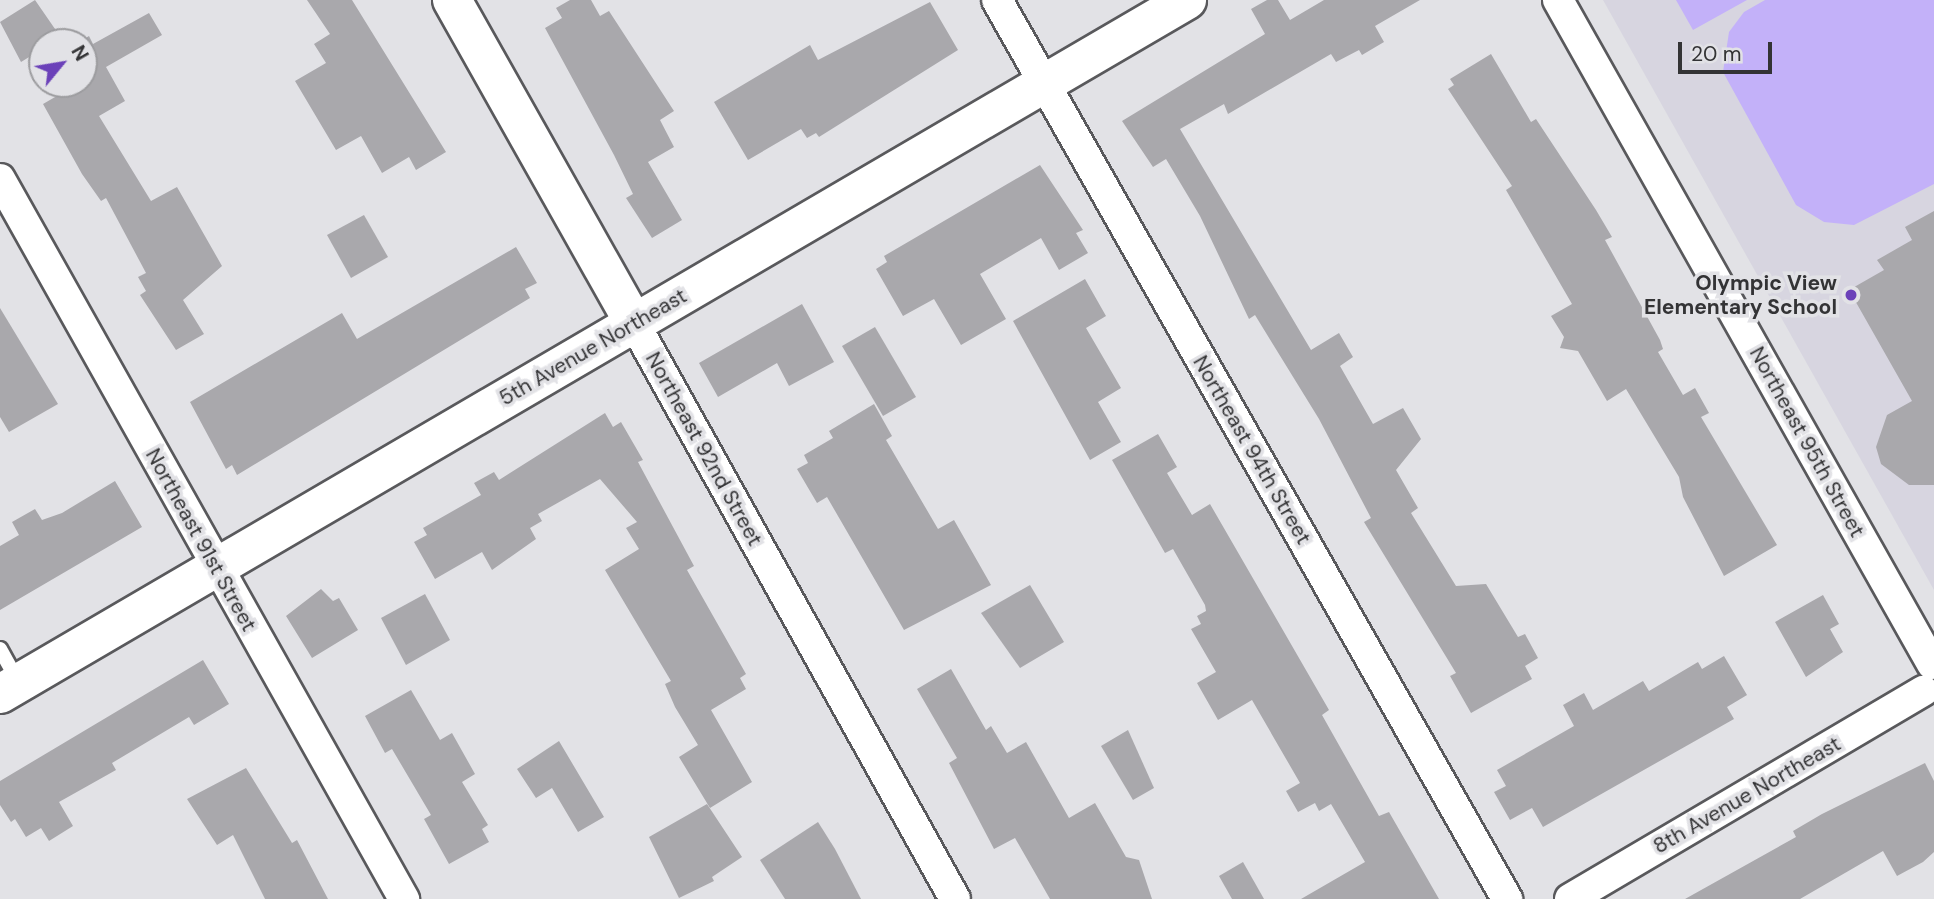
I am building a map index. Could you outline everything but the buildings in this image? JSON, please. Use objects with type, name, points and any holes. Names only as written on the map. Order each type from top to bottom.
[{"type":"main road","name":"Northeast 92nd Street","points":[[452,0],[634,323]]},
{"type":"main road","name":"5th Avenue Northeast","points":[[10,689],[1187,0]]},
{"type":"street","name":"Northeast 94th Street","points":[[997,0],[1507,899]]},
{"type":"street","name":"Northeast 95th Street","points":[[1558,0],[1931,679]]},
{"type":"street","name":"Northeast 91st Street","points":[[0,179],[215,567],[404,899]]},
{"type":"street","name":"Northeast 92nd Street","points":[[634,323],[955,899]]},
{"type":"street","name":"8th Avenue Northeast","points":[[1570,899],[1931,679]]},
{"type":"lane","points":[[0,649],[10,689]]},
{"type":"shaded area","name":"Olympic View Elementary School","points":[[1603,0],[1934,0],[1934,590]]},
{"type":"shaded area","points":[[1676,0],[1747,0],[1693,30]]},
{"type":"shaded area","points":[[1765,0],[1934,0],[1934,184],[1854,225],[1824,222],[1796,205],[1723,72],[1729,32],[1744,12]]},
{"type":"place","name":"Olympic View Elementary School","points":[[1851,295]]}]
